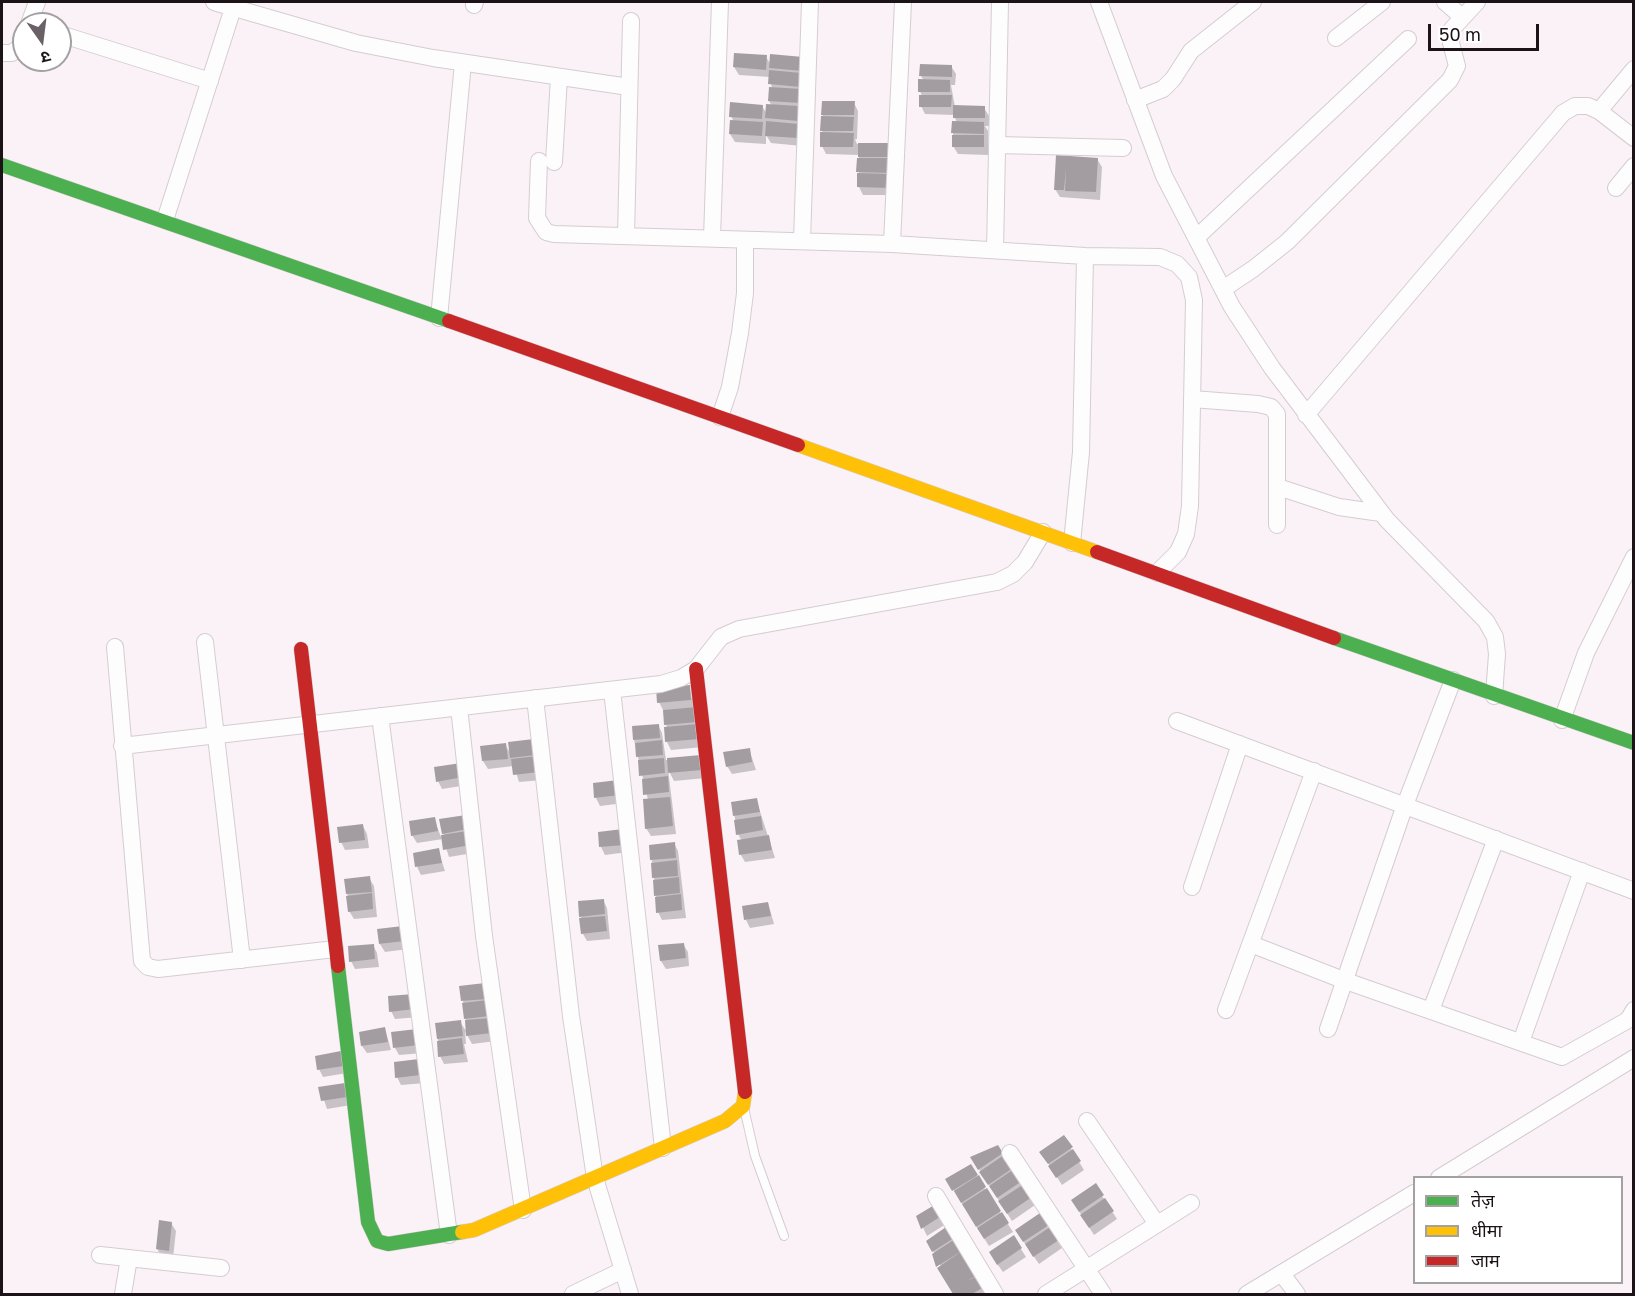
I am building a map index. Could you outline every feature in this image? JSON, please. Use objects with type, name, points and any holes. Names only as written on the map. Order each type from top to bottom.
[{"type":"street","points":[[214,2],[234,5],[356,43],[463,63],[629,87]]},
{"type":"street","points":[[712,238],[720,2]]},
{"type":"street","points":[[802,242],[810,2]]},
{"type":"street","points":[[892,244],[903,2]]},
{"type":"street","points":[[995,250],[1000,2]]},
{"type":"street","points":[[1099,2],[1164,176],[1223,289],[1272,368],[1381,513],[1429,566],[1486,621],[1495,637],[1497,654],[1494,696]]},
{"type":"street","points":[[1135,100],[1156,93],[1168,84],[1191,51],[1253,2]]},
{"type":"street","points":[[1336,38],[1382,2]]},
{"type":"street","points":[[1445,2],[1461,16]]},
{"type":"street","points":[[1223,289],[1287,242],[1450,80],[1457,66],[1450,36],[1461,16],[1477,2]]},
{"type":"street","points":[[165,220],[234,5]]},
{"type":"street","points":[[626,236],[631,21]]},
{"type":"street","points":[[72,38],[210,81]]},
{"type":"street","points":[[1196,238],[1408,39]]},
{"type":"street","points":[[439,318],[463,63]]},
{"type":"street","points":[[1599,111],[1634,69]]},
{"type":"street","points":[[559,77],[537,218],[546,232],[892,244],[1085,256],[1160,257],[1178,264],[1189,277],[1194,300],[1190,506],[1186,534],[1178,552],[1157,573]]},
{"type":"street","points":[[1306,415],[1563,113],[1581,105],[1599,111],[1634,138]]},
{"type":"street","points":[[997,145],[1123,148]]},
{"type":"street","points":[[2,165],[165,220],[1043,532],[1494,696],[1634,743]]},
{"type":"street","points":[[1616,188],[1634,166]]},
{"type":"street","points":[[720,417],[728,393],[745,293],[744,240]]},
{"type":"street","points":[[1072,543],[1082,452],[1085,256]]},
{"type":"street","points":[[1192,399],[1271,406],[1277,414],[1277,525]]},
{"type":"street","points":[[1278,487],[1339,507],[1381,513]]},
{"type":"street","points":[[122,746],[661,684],[681,678],[696,669],[721,638],[739,629],[997,582],[1013,574],[1025,562],[1043,532]]},
{"type":"street","points":[[1563,720],[1590,644],[1634,557]]},
{"type":"street","points":[[205,642],[242,960]]},
{"type":"street","points":[[115,647],[142,961],[148,967],[158,969],[335,949]]},
{"type":"street","points":[[301,649],[368,1222],[377,1241],[388,1244],[474,1230],[725,1121],[744,1106],[744,1082],[696,669]]},
{"type":"street","points":[[1328,1029],[1405,805],[1453,680]]},
{"type":"street","points":[[612,690],[663,1148]]},
{"type":"street","points":[[536,698],[571,1016],[595,1178],[630,1294]]},
{"type":"street","points":[[459,707],[484,936],[524,1210]]},
{"type":"street","points":[[380,716],[449,1235]]},
{"type":"street","points":[[1177,721],[1634,891]]},
{"type":"street","points":[[1192,886],[1240,744]]},
{"type":"street","points":[[1226,1010],[1314,771]]},
{"type":"street","points":[[1431,1010],[1496,839]]},
{"type":"street","points":[[1521,1042],[1582,871]]},
{"type":"street","points":[[1251,944],[1344,980],[1562,1057],[1628,1020],[1634,1010]]},
{"type":"street","points":[[1442,1176],[1634,1058]]},
{"type":"street","points":[[1087,1121],[1157,1224]]},
{"type":"street","points":[[1011,1153],[1103,1294]]},
{"type":"street","points":[[1247,1294],[1413,1193]]},
{"type":"street","points":[[936,1196],[995,1294]]},
{"type":"street","points":[[1046,1294],[1191,1203]]},
{"type":"street","points":[[100,1255],[221,1268]]},
{"type":"street","points":[[123,1294],[129,1258]]},
{"type":"street","points":[[573,1294],[623,1270]]},
{"type":"street","points":[[1282,1274],[1297,1294]]},
{"type":"lane","points":[[744,1106],[754,1156],[784,1236]]},
{"type":"building","points":[[734,53],[767,55],[766,70],[733,67]]},
{"type":"building","points":[[770,54],[803,57],[802,71],[769,68]]},
{"type":"building","points":[[920,64],[952,65],[952,77],[919,76]]},
{"type":"building","points":[[769,70],[802,73],[801,87],[768,84]]},
{"type":"building","points":[[918,79],[950,80],[950,92],[918,92]]},
{"type":"building","points":[[769,87],[802,89],[800,103],[768,101]]},
{"type":"building","points":[[919,95],[952,95],[951,107],[919,107]]},
{"type":"building","points":[[822,101],[855,101],[854,115],[821,115]]},
{"type":"building","points":[[730,102],[763,105],[762,119],[729,117]]},
{"type":"building","points":[[766,104],[799,106],[798,121],[765,118]]},
{"type":"building","points":[[953,105],[985,106],[985,118],[953,118]]},
{"type":"building","points":[[821,116],[854,117],[853,131],[820,131]]},
{"type":"building","points":[[730,120],[763,122],[762,136],[729,134]]},
{"type":"building","points":[[766,121],[799,124],[798,138],[765,136]]},
{"type":"building","points":[[952,121],[984,122],[984,134],[951,133]]},
{"type":"building","points":[[820,132],[854,133],[853,147],[820,147]]},
{"type":"building","points":[[952,135],[984,135],[984,147],[952,147]]},
{"type":"building","points":[[858,143],[891,143],[891,157],[858,157]]},
{"type":"building","points":[[1056,155],[1098,158],[1096,192],[1065,191],[1066,169],[1064,190],[1054,190]]},
{"type":"building","points":[[857,158],[890,158],[889,173],[856,172]]},
{"type":"building","points":[[857,173],[891,174],[890,188],[857,187]]},
{"type":"building","points":[[690,685],[691,700],[657,703],[656,688]]},
{"type":"building","points":[[697,707],[698,722],[664,725],[663,710]]},
{"type":"building","points":[[659,724],[660,738],[633,740],[632,726]]},
{"type":"building","points":[[698,724],[699,739],[665,742],[664,727]]},
{"type":"building","points":[[534,739],[536,755],[510,758],[508,742]]},
{"type":"building","points":[[662,740],[663,755],[636,757],[635,743]]},
{"type":"building","points":[[506,743],[508,759],[482,761],[480,746]]},
{"type":"building","points":[[750,748],[752,762],[726,767],[723,752]]},
{"type":"building","points":[[701,755],[702,770],[668,773],[667,758]]},
{"type":"building","points":[[537,756],[539,772],[513,775],[511,759]]},
{"type":"building","points":[[664,758],[665,773],[639,776],[638,760]]},
{"type":"building","points":[[461,763],[463,777],[436,782],[434,767]]},
{"type":"building","points":[[668,776],[669,792],[643,795],[642,779]]},
{"type":"building","points":[[618,780],[620,795],[594,798],[593,783]]},
{"type":"building","points":[[670,797],[673,826],[645,829],[643,799]]},
{"type":"building","points":[[757,798],[760,812],[733,816],[731,802]]},
{"type":"building","points":[[466,815],[468,829],[442,834],[439,819]]},
{"type":"building","points":[[761,816],[763,830],[736,835],[734,820]]},
{"type":"building","points":[[435,817],[438,831],[411,836],[409,821]]},
{"type":"building","points":[[363,824],[365,840],[339,843],[337,827]]},
{"type":"building","points":[[623,829],[625,845],[599,847],[598,832]]},
{"type":"building","points":[[467,831],[470,845],[443,850],[441,835]]},
{"type":"building","points":[[769,835],[772,850],[739,855],[737,840]]},
{"type":"building","points":[[675,842],[676,858],[650,860],[649,845]]},
{"type":"building","points":[[439,848],[442,863],[415,867],[413,853]]},
{"type":"building","points":[[677,860],[678,876],[652,878],[651,863]]},
{"type":"building","points":[[370,876],[372,892],[346,894],[344,879]]},
{"type":"building","points":[[679,877],[680,893],[654,896],[653,880]]},
{"type":"building","points":[[372,893],[373,909],[348,912],[346,896]]},
{"type":"building","points":[[681,894],[682,910],[656,913],[655,897]]},
{"type":"building","points":[[604,899],[605,914],[579,917],[578,901]]},
{"type":"building","points":[[768,902],[771,916],[744,920],[742,906]]},
{"type":"building","points":[[605,916],[607,931],[581,934],[579,918]]},
{"type":"building","points":[[403,926],[404,941],[379,944],[377,929]]},
{"type":"building","points":[[684,943],[686,958],[660,961],[658,945]]},
{"type":"building","points":[[374,944],[375,959],[349,962],[348,946]]},
{"type":"building","points":[[485,983],[487,999],[461,1001],[459,986]]},
{"type":"building","points":[[414,994],[415,1009],[389,1012],[388,996]]},
{"type":"building","points":[[488,1000],[490,1016],[464,1019],[462,1003]]},
{"type":"building","points":[[491,1018],[492,1033],[466,1036],[465,1020]]},
{"type":"building","points":[[461,1020],[463,1036],[437,1039],[435,1023]]},
{"type":"building","points":[[385,1027],[388,1042],[361,1046],[359,1032]]},
{"type":"building","points":[[417,1029],[419,1045],[393,1048],[391,1032]]},
{"type":"building","points":[[462,1038],[464,1054],[438,1057],[437,1041]]},
{"type":"building","points":[[341,1051],[344,1066],[317,1070],[315,1056]]},
{"type":"building","points":[[419,1059],[421,1075],[395,1078],[394,1062]]},
{"type":"building","points":[[345,1083],[347,1097],[321,1101],[318,1087]]},
{"type":"building","points":[[1064,1135],[1073,1147],[1048,1164],[1039,1152]]},
{"type":"building","points":[[998,1145],[1003,1153],[978,1170],[970,1157]]},
{"type":"building","points":[[1073,1149],[1081,1161],[1056,1178],[1048,1166]]},
{"type":"building","points":[[1004,1155],[1013,1168],[988,1185],[979,1172]]},
{"type":"building","points":[[971,1164],[978,1175],[952,1191],[945,1179]]},
{"type":"building","points":[[1014,1169],[1022,1181],[997,1198],[989,1186]]},
{"type":"building","points":[[979,1175],[986,1187],[961,1203],[954,1191]]},
{"type":"building","points":[[1096,1183],[1104,1195],[1079,1212],[1071,1200]]},
{"type":"building","points":[[1024,1184],[1032,1197],[1007,1214],[998,1201]]},
{"type":"building","points":[[987,1188],[1001,1211],[976,1227],[962,1204]]},
{"type":"building","points":[[1105,1198],[1114,1211],[1089,1228],[1080,1215]]},
{"type":"building","points":[[936,1204],[943,1215],[921,1229],[916,1216]]},
{"type":"building","points":[[1002,1212],[1009,1223],[984,1239],[977,1228]]},
{"type":"building","points":[[1040,1213],[1049,1225],[1023,1242],[1015,1230]]},
{"type":"building","points":[[159,1220],[172,1222],[169,1251],[156,1249]]},
{"type":"building","points":[[946,1227],[954,1238],[932,1252],[926,1241]]},
{"type":"building","points":[[1050,1227],[1059,1240],[1033,1257],[1025,1244]]},
{"type":"building","points":[[1014,1235],[1022,1248],[997,1265],[989,1252]]},
{"type":"building","points":[[955,1239],[962,1251],[936,1267],[932,1254]]},
{"type":"building","points":[[962,1251],[977,1275],[967,1281],[977,1276],[984,1287],[972,1294],[953,1294],[937,1268]]},
{"type":"traffic: fast","points":[[2,165],[449,321]]},
{"type":"traffic: fast","points":[[1334,638],[1634,743]]},
{"type":"traffic: fast","points":[[338,966],[368,1222],[377,1241],[388,1244],[462,1232]]},
{"type":"traffic: slow","points":[[798,445],[1097,552]]},
{"type":"traffic: slow","points":[[462,1232],[474,1230],[725,1121],[743,1106],[745,1092]]},
{"type":"traffic: jam","points":[[449,321],[798,445]]},
{"type":"traffic: jam","points":[[1097,552],[1334,638]]},
{"type":"traffic: jam","points":[[301,649],[338,966]]},
{"type":"traffic: jam","points":[[696,669],[745,1092]]}]
